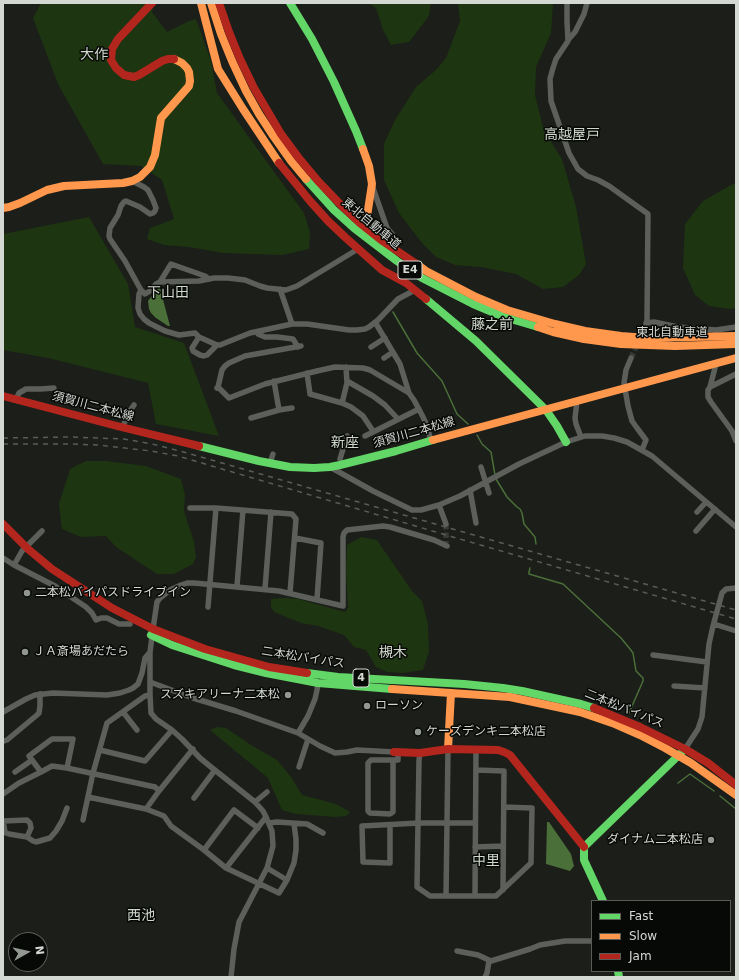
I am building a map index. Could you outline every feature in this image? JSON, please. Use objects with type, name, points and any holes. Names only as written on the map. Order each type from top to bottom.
[{"type":"main road","points":[[3,208],[20,203],[47,190],[64,186],[123,183],[140,177],[147,171],[156,155],[161,118],[186,91],[190,81],[187,68],[182,63],[173,59],[162,61],[144,73],[134,77],[124,75],[119,72],[114,65],[111,54],[112,49],[118,39],[152,3]]},
{"type":"main road","points":[[201,3],[218,68],[277,160],[306,196],[328,221],[361,249],[382,270],[406,283],[415,290],[476,341],[508,371],[546,410],[566,442]]},
{"type":"main road","name":"東北自動車道","points":[[211,3],[221,34],[246,91],[259,114],[291,161],[334,210],[354,228],[422,278],[473,304],[504,317],[553,332],[584,339],[621,344],[675,346],[736,344]]},
{"type":"main road","name":"東北自動車道","points":[[219,3],[237,52],[254,88],[281,134],[298,157],[323,186],[361,224],[386,244],[426,271],[476,297],[507,310],[549,323],[585,331],[646,338],[736,336]]},
{"type":"main road","points":[[290,3],[321,57],[348,113],[366,157],[372,184],[366,223]]},
{"type":"main road","name":"須賀川二本松線","points":[[3,396],[270,463],[290,467],[314,468],[330,467],[396,451],[736,358]]},
{"type":"main road","name":"二本松バイパス","points":[[3,524],[35,562],[86,599],[130,624],[152,632],[268,667],[338,677],[484,686],[522,691],[581,704],[640,727],[685,749],[708,763],[736,785]]},
{"type":"main road","name":"二本松バイパス","points":[[3,534],[52,569],[172,645],[234,665],[318,683],[510,697],[580,712],[616,724],[640,735],[679,756],[736,795]]},
{"type":"main road","points":[[448,749],[451,693]]},
{"type":"main road","points":[[395,755],[448,749],[498,750],[504,752],[510,755],[584,847]]},
{"type":"main road","points":[[603,900],[584,860],[584,847],[685,749]]},
{"type":"main road","points":[[708,763],[736,781]]},
{"type":"street","points":[[568,3],[568,40]]},
{"type":"street","points":[[587,3],[584,14],[575,32],[556,59],[550,78],[551,101],[569,153],[578,169],[587,176],[609,186],[648,214],[646,326],[654,322],[678,327],[716,330],[736,327]]},
{"type":"street","points":[[132,181],[148,190],[156,208],[155,211],[150,214],[140,207],[126,201],[121,206],[118,215],[110,228],[109,236],[141,290],[146,294],[150,291],[160,282],[171,264],[206,276],[209,279]]},
{"type":"street","points":[[372,184],[387,228],[393,235]]},
{"type":"street","points":[[160,282],[237,278],[260,286],[286,290],[297,286],[361,249]]},
{"type":"street","points":[[141,290],[139,294],[138,308],[140,314],[149,323],[165,331],[179,335],[195,333],[199,337],[217,345]]},
{"type":"street","points":[[280,290],[292,324]]},
{"type":"street","points":[[199,337],[192,348],[193,351],[204,356],[217,345],[245,335],[292,324],[307,324],[350,330],[365,329],[375,322],[398,299],[415,290]]},
{"type":"street","points":[[375,322],[400,364],[409,393],[427,426],[431,441]]},
{"type":"street","points":[[257,332],[265,337],[294,339],[300,346],[245,356],[229,363],[222,370],[217,388],[229,398],[274,381],[335,367],[363,368],[370,370],[409,393]]},
{"type":"street","points":[[371,346],[385,338]]},
{"type":"street","points":[[384,358],[393,352]]},
{"type":"street","points":[[631,358],[624,377],[625,389],[632,420],[646,440],[642,450]]},
{"type":"street","points":[[716,364],[708,390],[708,397],[732,431],[736,441]]},
{"type":"street","points":[[342,403],[347,381],[346,367]]},
{"type":"street","points":[[307,373],[310,394],[351,407],[363,416],[373,431]]},
{"type":"street","points":[[710,387],[736,374]]},
{"type":"street","points":[[274,381],[279,410]]},
{"type":"street","points":[[347,381],[385,405],[398,419]]},
{"type":"street","points":[[16,399],[19,393],[26,389],[54,388]]},
{"type":"street","points":[[577,401],[575,418],[580,437]]},
{"type":"street","points":[[123,427],[127,414],[134,405]]},
{"type":"street","points":[[251,418],[292,408]]},
{"type":"street","points":[[365,436],[419,409]]},
{"type":"street","points":[[330,467],[373,491],[412,510],[421,510],[439,505],[566,442],[580,437],[598,435],[627,442],[652,456],[736,527]]},
{"type":"street","points":[[340,459],[347,436]]},
{"type":"street","points":[[270,463],[273,454]]},
{"type":"street","points":[[481,466],[489,493]]},
{"type":"street","points":[[470,490],[476,523]]},
{"type":"street","points":[[696,512],[706,502]]},
{"type":"street","points":[[439,505],[446,524]]},
{"type":"street","points":[[190,508],[216,508],[292,514],[296,519],[290,593]]},
{"type":"street","points":[[208,607],[216,508]]},
{"type":"street","points":[[696,531],[715,509]]},
{"type":"street","points":[[237,586],[243,510]]},
{"type":"street","points":[[265,589],[271,512]]},
{"type":"street","points":[[231,977],[234,949],[240,922],[267,868],[273,846],[273,836],[263,811],[255,802],[200,758],[193,749],[172,730],[156,719],[151,713],[150,652],[156,605],[160,598],[170,590],[187,583],[265,589],[290,593],[343,606],[344,533],[347,530],[390,526],[434,540],[447,546]]},
{"type":"street","points":[[14,565],[24,549],[42,531]]},
{"type":"street","points":[[295,538],[321,543],[317,599]]},
{"type":"street","points":[[3,558],[66,593],[86,607],[96,620],[107,618],[119,624],[130,624]]},
{"type":"street","points":[[685,749],[697,732],[701,722],[709,644],[722,593],[726,589],[736,588]]},
{"type":"street","points":[[714,624],[736,631]]},
{"type":"street","points":[[3,712],[26,699],[40,694],[107,695],[125,692],[138,684],[145,658],[150,652]]},
{"type":"street","points":[[653,655],[707,662]]},
{"type":"street","points":[[150,682],[298,733],[335,753],[357,750],[395,755]]},
{"type":"street","points":[[298,733],[308,716],[315,699],[318,683]]},
{"type":"street","points":[[674,686],[705,688]]},
{"type":"street","points":[[4,741],[39,713],[40,694]]},
{"type":"street","points":[[83,820],[93,773],[107,723],[145,696],[150,695]]},
{"type":"street","points":[[123,712],[137,730]]},
{"type":"street","points":[[100,750],[145,761],[172,730]]},
{"type":"street","points":[[41,772],[29,756],[52,739],[73,739],[67,768]]},
{"type":"street","points":[[299,767],[308,739]]},
{"type":"street","points":[[146,810],[159,791],[193,749]]},
{"type":"street","points":[[446,896],[448,749]]},
{"type":"street","points":[[475,896],[476,749]]},
{"type":"street","points":[[420,753],[417,887],[430,896],[496,896],[531,863],[532,808],[504,807]]},
{"type":"street","points":[[395,755],[393,812],[390,814],[370,814],[368,811],[368,763],[371,760],[395,755]]},
{"type":"street","points":[[15,772],[32,760]]},
{"type":"street","points":[[3,794],[19,783],[52,766],[93,773],[154,788],[159,791]]},
{"type":"street","points":[[194,798],[215,770]]},
{"type":"street","points":[[476,770],[504,771],[503,890]]},
{"type":"street","points":[[255,802],[267,792]]},
{"type":"street","points":[[88,797],[146,810],[164,816],[171,826],[226,868],[279,893],[287,880],[294,863],[296,850],[294,824]]},
{"type":"street","points":[[27,836],[31,828],[30,822],[27,820],[3,821],[6,833],[27,836],[36,842],[50,838],[62,821],[67,808]]},
{"type":"street","points":[[204,850],[234,810],[258,828]]},
{"type":"street","points":[[226,868],[266,817]]},
{"type":"street","points":[[269,823],[277,822],[306,824],[323,833]]},
{"type":"street","points":[[390,825],[390,863],[363,862],[362,826],[419,823],[475,823]]},
{"type":"street","points":[[475,847],[503,846]]},
{"type":"street","points":[[267,868],[287,880]]},
{"type":"street","points":[[457,951],[478,955],[491,961],[548,943],[565,941],[591,941]]},
{"type":"street","points":[[485,977],[488,973],[489,960]]},
{"type":"shaded area","points":[[41,3],[154,3],[152,12],[167,32],[196,19],[211,61],[217,93],[304,213],[310,232],[309,249],[282,255],[223,253],[189,247],[164,245],[147,239],[150,228],[174,219],[162,180],[141,166],[103,164],[58,84],[33,18]]},
{"type":"shaded area","points":[[368,3],[431,3],[429,16],[409,42],[391,45],[383,30],[376,8]]},
{"type":"shaded area","points":[[458,3],[553,3],[551,33],[536,67],[535,95],[544,131],[562,159],[576,207],[586,264],[579,275],[563,287],[543,289],[516,274],[481,267],[455,265],[436,257],[422,243],[399,213],[384,180],[384,144],[395,120],[416,87],[436,70],[446,58],[460,21]]},
{"type":"shaded area","points":[[736,183],[736,308],[729,309],[709,306],[695,295],[683,268],[685,224],[703,201]]},
{"type":"shaded area","points":[[89,217],[128,284],[135,327],[184,343],[219,436],[156,424],[148,383],[48,358],[3,350],[3,234]]},
{"type":"shaded area","points":[[158,288],[160,288],[170,326],[156,318],[149,309],[148,301]]},
{"type":"shaded area","points":[[86,461],[105,461],[146,466],[181,479],[185,495],[184,511],[194,542],[196,557],[193,564],[174,574],[157,574],[116,547],[106,536],[81,537],[62,529],[59,504],[70,469]]},
{"type":"shaded area","points":[[361,537],[377,540],[412,591],[422,601],[428,624],[429,652],[423,670],[403,673],[387,672],[376,667],[366,650],[354,647],[344,635],[318,626],[301,623],[274,612],[271,607],[271,599],[286,598],[298,599],[345,612],[348,608],[346,573],[347,545]]},
{"type":"shaded area","points":[[217,727],[226,728],[277,760],[291,777],[302,795],[336,804],[349,811],[349,814],[346,816],[335,817],[296,814],[282,810],[268,778],[210,730]]},
{"type":"shaded area","points":[[547,822],[549,822],[571,854],[574,866],[570,871],[546,864]]},
{"type":"waterway","points":[[393,312],[417,353],[442,381],[457,414],[468,424]]},
{"type":"waterway","points":[[477,435],[482,444],[491,452],[495,475]]},
{"type":"waterway","points":[[496,479],[507,497],[520,509],[524,524],[535,537],[536,544]]},
{"type":"waterway","points":[[530,568],[529,574],[563,584],[621,638],[633,653],[636,671],[643,678],[643,681],[629,713]]},
{"type":"waterway","points":[[678,783],[690,774],[714,791]]},
{"type":"waterway","points":[[720,796],[736,809]]},
{"type":"tunnel","points":[[631,358],[645,328]]},
{"type":"tunnel","points":[[446,524],[446,543]]},
{"type":"railway","points":[[3,438],[71,437],[124,439],[152,444],[736,610]]},
{"type":"railway","points":[[3,444],[98,445],[151,451],[178,456],[736,619]]},
{"type":"traffic: fast","points":[[290,3],[312,39],[334,82],[363,149]]},
{"type":"traffic: fast","points":[[306,179],[334,210],[354,228],[422,278],[473,304],[504,317],[538,327]]},
{"type":"traffic: fast","points":[[426,299],[476,341],[546,410],[566,442]]},
{"type":"traffic: fast","points":[[199,446],[290,467],[314,468],[340,465],[433,440]]},
{"type":"traffic: fast","points":[[151,635],[172,645],[234,665],[266,673],[318,683],[392,689]]},
{"type":"traffic: fast","points":[[307,673],[338,677],[464,684],[503,688],[594,708]]},
{"type":"traffic: fast","points":[[603,900],[584,860],[584,847],[682,752]]},
{"type":"traffic: fast","points":[[618,972],[619,977]]},
{"type":"traffic: slow","points":[[201,3],[218,69],[279,163]]},
{"type":"traffic: slow","points":[[211,3],[221,34],[246,91],[274,137],[306,179]]},
{"type":"traffic: slow","points":[[3,208],[20,203],[47,190],[64,186],[123,183],[140,177],[150,167],[155,155],[161,118],[189,86],[190,81],[187,68],[182,63],[174,59]]},
{"type":"traffic: slow","points":[[363,149],[369,166],[372,184],[366,223]]},
{"type":"traffic: slow","points":[[418,265],[426,271],[476,297],[507,310],[585,331],[646,338],[736,336]]},
{"type":"traffic: slow","points":[[538,327],[584,339],[621,344],[675,346],[736,344]]},
{"type":"traffic: slow","points":[[433,440],[736,358]]},
{"type":"traffic: slow","points":[[392,689],[510,697],[580,712],[615,724],[665,748],[691,763],[736,795]]},
{"type":"traffic: slow","points":[[448,749],[451,693]]},
{"type":"traffic: jam","points":[[152,3],[118,39],[112,49],[111,60],[116,68],[124,75],[134,77],[162,61],[174,59]]},
{"type":"traffic: jam","points":[[219,3],[240,59],[254,88],[281,134],[298,157],[318,181],[361,224],[381,240],[418,265]]},
{"type":"traffic: jam","points":[[279,163],[310,201],[346,238],[382,270],[406,283],[426,299]]},
{"type":"traffic: jam","points":[[3,396],[199,446]]},
{"type":"traffic: jam","points":[[3,524],[28,549],[52,569],[112,608],[153,629],[205,649],[269,667],[307,673]]},
{"type":"traffic: jam","points":[[594,708],[640,727],[685,749],[708,763],[736,785]]},
{"type":"traffic: jam","points":[[394,752],[420,753],[448,749],[498,750],[504,752],[510,755],[584,847]]},
{"type":"place","name":"二本松バイパスドライブイン","points":[[27,593]]},
{"type":"place","name":"ＪＡ斎場あだたら","points":[[25,652]]},
{"type":"place","name":"スズキアリーナ二本松","points":[[288,695]]},
{"type":"place","name":"ローソン","points":[[367,706]]},
{"type":"place","name":"ケーズデンキ二本松店","points":[[418,732]]},
{"type":"place","name":"ダイナム二本松店","points":[[711,840]]},
{"type":"district","name":"大作","points":[[94,55]]},
{"type":"district","name":"高越屋戸","points":[[572,135]]},
{"type":"district","name":"下山田","points":[[168,293]]},
{"type":"district","name":"藤之前","points":[[492,325]]},
{"type":"district","name":"新座","points":[[345,443]]},
{"type":"district","name":"槻木","points":[[393,653]]},
{"type":"district","name":"中里","points":[[486,861]]},
{"type":"district","name":"西池","points":[[141,916]]}]
